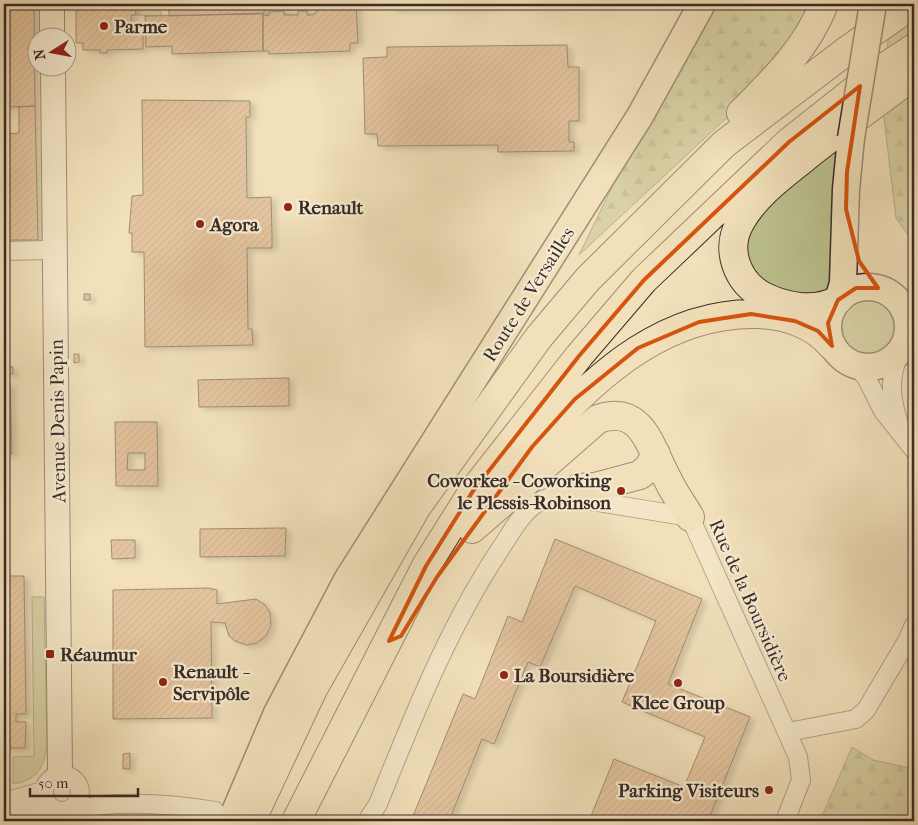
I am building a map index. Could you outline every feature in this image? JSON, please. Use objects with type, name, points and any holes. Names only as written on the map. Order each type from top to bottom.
[{"type":"highway","points":[[724,144],[726,128],[792,58],[808,37],[824,4]]},
{"type":"highway","points":[[251,821],[314,689],[416,508],[539,337],[588,279],[724,144],[849,49],[913,4]]},
{"type":"highway","points":[[296,821],[389,641],[397,619],[426,566],[473,492],[579,356],[644,280],[789,142],[873,76],[914,48]]},
{"type":"highway","points":[[838,300],[822,306],[804,307],[770,299],[757,293],[748,286],[736,266],[733,252],[736,231],[748,210],[781,177],[914,75]]},
{"type":"highway","points":[[389,641],[401,636],[436,577],[472,529],[504,481],[575,399],[617,363],[659,337],[678,329],[719,318],[766,314],[796,321],[818,332],[832,346]]},
{"type":"highway","points":[[472,529],[598,419],[609,415],[629,420],[642,429],[650,438],[667,479],[690,517]]},
{"type":"highway","points":[[563,495],[578,488],[595,487],[640,475],[650,467],[656,454]]},
{"type":"main road","points":[[52,4],[52,28]]},
{"type":"main road","name":"Route de Versailles","points":[[223,816],[347,580],[640,116],[702,4]]},
{"type":"main road","points":[[846,209],[859,261],[864,273],[878,288],[896,297],[902,305],[908,325],[907,336],[903,345],[894,356],[879,365],[863,367],[838,354],[832,346],[828,323],[843,283],[847,172],[873,4]]},
{"type":"main road","name":"Avenue Denis Papin","points":[[53,78],[60,774]]},
{"type":"main road","points":[[838,300],[856,288],[878,288]]},
{"type":"street","points":[[4,250],[47,250]]},
{"type":"street","points":[[903,345],[894,363],[891,392],[909,443]]},
{"type":"street","points":[[854,364],[866,377],[884,411],[909,443]]},
{"type":"street","name":"Rue de la Boursidière","points":[[367,821],[378,804],[433,668],[469,598],[528,511],[544,499],[563,495],[690,517],[798,757],[801,780],[785,821]]},
{"type":"street","points":[[788,732],[856,719],[866,710],[907,642],[914,625]]},
{"type":"street","points":[[60,774],[66,774],[77,781],[69,804],[46,802],[44,791],[51,778],[60,774]]},
{"type":"street","points":[[4,802],[44,791]]},
{"type":"street","points":[[4,809],[21,812],[69,804],[90,795],[102,805],[183,805],[223,816]]},
{"type":"highlighted area","points":[[860,86],[847,172],[846,209],[859,261],[878,288],[856,288],[838,300],[828,323],[832,346],[818,331],[795,321],[751,314],[699,322],[638,348],[575,399],[532,447],[437,577],[401,636],[389,641],[426,566],[473,491],[579,356],[644,280],[789,142]]},
{"type":"green space","points":[[118,4],[152,4],[161,12],[161,16],[136,15],[135,5],[124,5],[123,9],[118,9]]},
{"type":"green space","points":[[264,4],[314,4],[317,11],[313,15],[284,15],[284,11],[269,12],[269,15],[263,16]]},
{"type":"green space","points":[[714,4],[813,4],[806,20],[733,112],[579,255],[616,179]]},
{"type":"green space","points":[[893,4],[914,4],[914,243],[896,218],[881,93]]},
{"type":"green space","points":[[827,152],[841,153],[832,290],[809,299],[774,288],[761,280],[751,270],[746,257],[748,230],[756,216]]},
{"type":"green space","points":[[862,298],[874,298],[889,306],[897,321],[897,333],[889,348],[874,356],[862,356],[847,348],[839,333],[839,321],[847,306]]},
{"type":"green space","points":[[32,597],[44,597],[47,746],[44,761],[38,772],[28,779],[13,784],[13,757],[34,756]]},
{"type":"green space","points":[[852,747],[873,760],[914,769],[914,821],[820,821]]},
{"type":"building","points":[[4,4],[34,4],[34,28],[28,28],[28,78],[35,78],[35,106],[4,107],[4,69],[8,69],[8,64],[5,64],[7,40],[6,32],[4,32]]},
{"type":"building","name":"Parme","points":[[76,4],[118,4],[118,9],[123,9],[123,5],[135,5],[136,15],[131,15],[132,33],[143,33],[143,49],[107,50],[107,53],[100,53],[100,50],[83,50],[83,43],[78,43],[78,28],[76,28]]},
{"type":"building","points":[[169,4],[264,4],[264,13],[169,16]]},
{"type":"building","points":[[314,4],[356,4],[358,43],[350,43],[350,51],[269,54],[269,51],[263,51],[263,16],[269,15],[269,12],[284,11],[284,15],[298,15],[298,11],[307,11],[307,15],[313,15],[317,11]]},
{"type":"building","points":[[391,4],[564,4],[564,6],[391,9]]},
{"type":"building","points":[[263,14],[263,51],[172,54],[172,46],[146,47],[145,16]]},
{"type":"building","points":[[567,45],[568,67],[579,67],[579,121],[569,121],[569,142],[574,142],[574,151],[498,152],[498,145],[378,146],[377,134],[365,134],[363,58],[387,57],[387,47]]},
{"type":"building","name":"Agora","points":[[142,100],[250,101],[250,117],[246,117],[247,198],[271,197],[272,234],[272,248],[247,248],[248,329],[252,329],[253,345],[145,347],[144,252],[132,252],[132,233],[129,233],[132,196],[143,195]]},
{"type":"building","points":[[35,106],[38,240],[4,240],[4,134],[19,133],[19,107]]},
{"type":"building","points":[[84,294],[90,294],[90,300],[84,300]]},
{"type":"building","points":[[74,354],[79,354],[79,362],[74,363]]},
{"type":"building","points":[[4,367],[13,367],[13,374],[4,374]]},
{"type":"building","points":[[289,378],[289,406],[199,407],[198,380]]},
{"type":"building","points":[[4,383],[10,383],[12,454],[4,455]]},
{"type":"building","points":[[115,422],[157,422],[158,486],[116,486]],"holes":[[[128,453],[145,453],[145,470],[127,470]]]},
{"type":"building","points":[[286,528],[285,556],[200,557],[200,529]]},
{"type":"building","name":"La Boursidière","points":[[555,539],[702,599],[668,684],[750,717],[708,821],[589,821],[614,759],[684,787],[705,737],[622,702],[656,621],[575,586],[540,667],[528,662],[494,744],[482,739],[449,821],[411,821],[463,694],[475,699],[508,616],[522,622]]},
{"type":"building","points":[[111,540],[135,540],[135,558],[112,559]]},
{"type":"building","points":[[4,576],[24,576],[26,714],[16,714],[16,722],[26,722],[25,748],[4,748]]},
{"type":"building","name":"Renault - Servipôle","points":[[208,588],[217,590],[217,604],[256,599],[265,605],[270,613],[271,625],[266,636],[257,643],[247,645],[235,641],[229,636],[225,623],[211,622],[212,718],[113,719],[113,590]]},
{"type":"building","points":[[130,753],[130,769],[123,769],[123,754]]},
{"type":"place","name":"Parme","points":[[104,26]]},
{"type":"place","name":"Renault","points":[[288,207]]},
{"type":"place","name":"Agora","points":[[200,224]]},
{"type":"place","name":"Coworkea - Coworking le Plessis-Robinson","points":[[621,491]]},
{"type":"place","name":"Réaumur","points":[[50,654]]},
{"type":"place","name":"La Boursidière","points":[[504,675]]},
{"type":"place","name":"Renault - Servipôle","points":[[163,682]]},
{"type":"place","name":"Klee Group","points":[[678,683]]},
{"type":"place","name":"Parking Visiteurs","points":[[769,790]]}]
